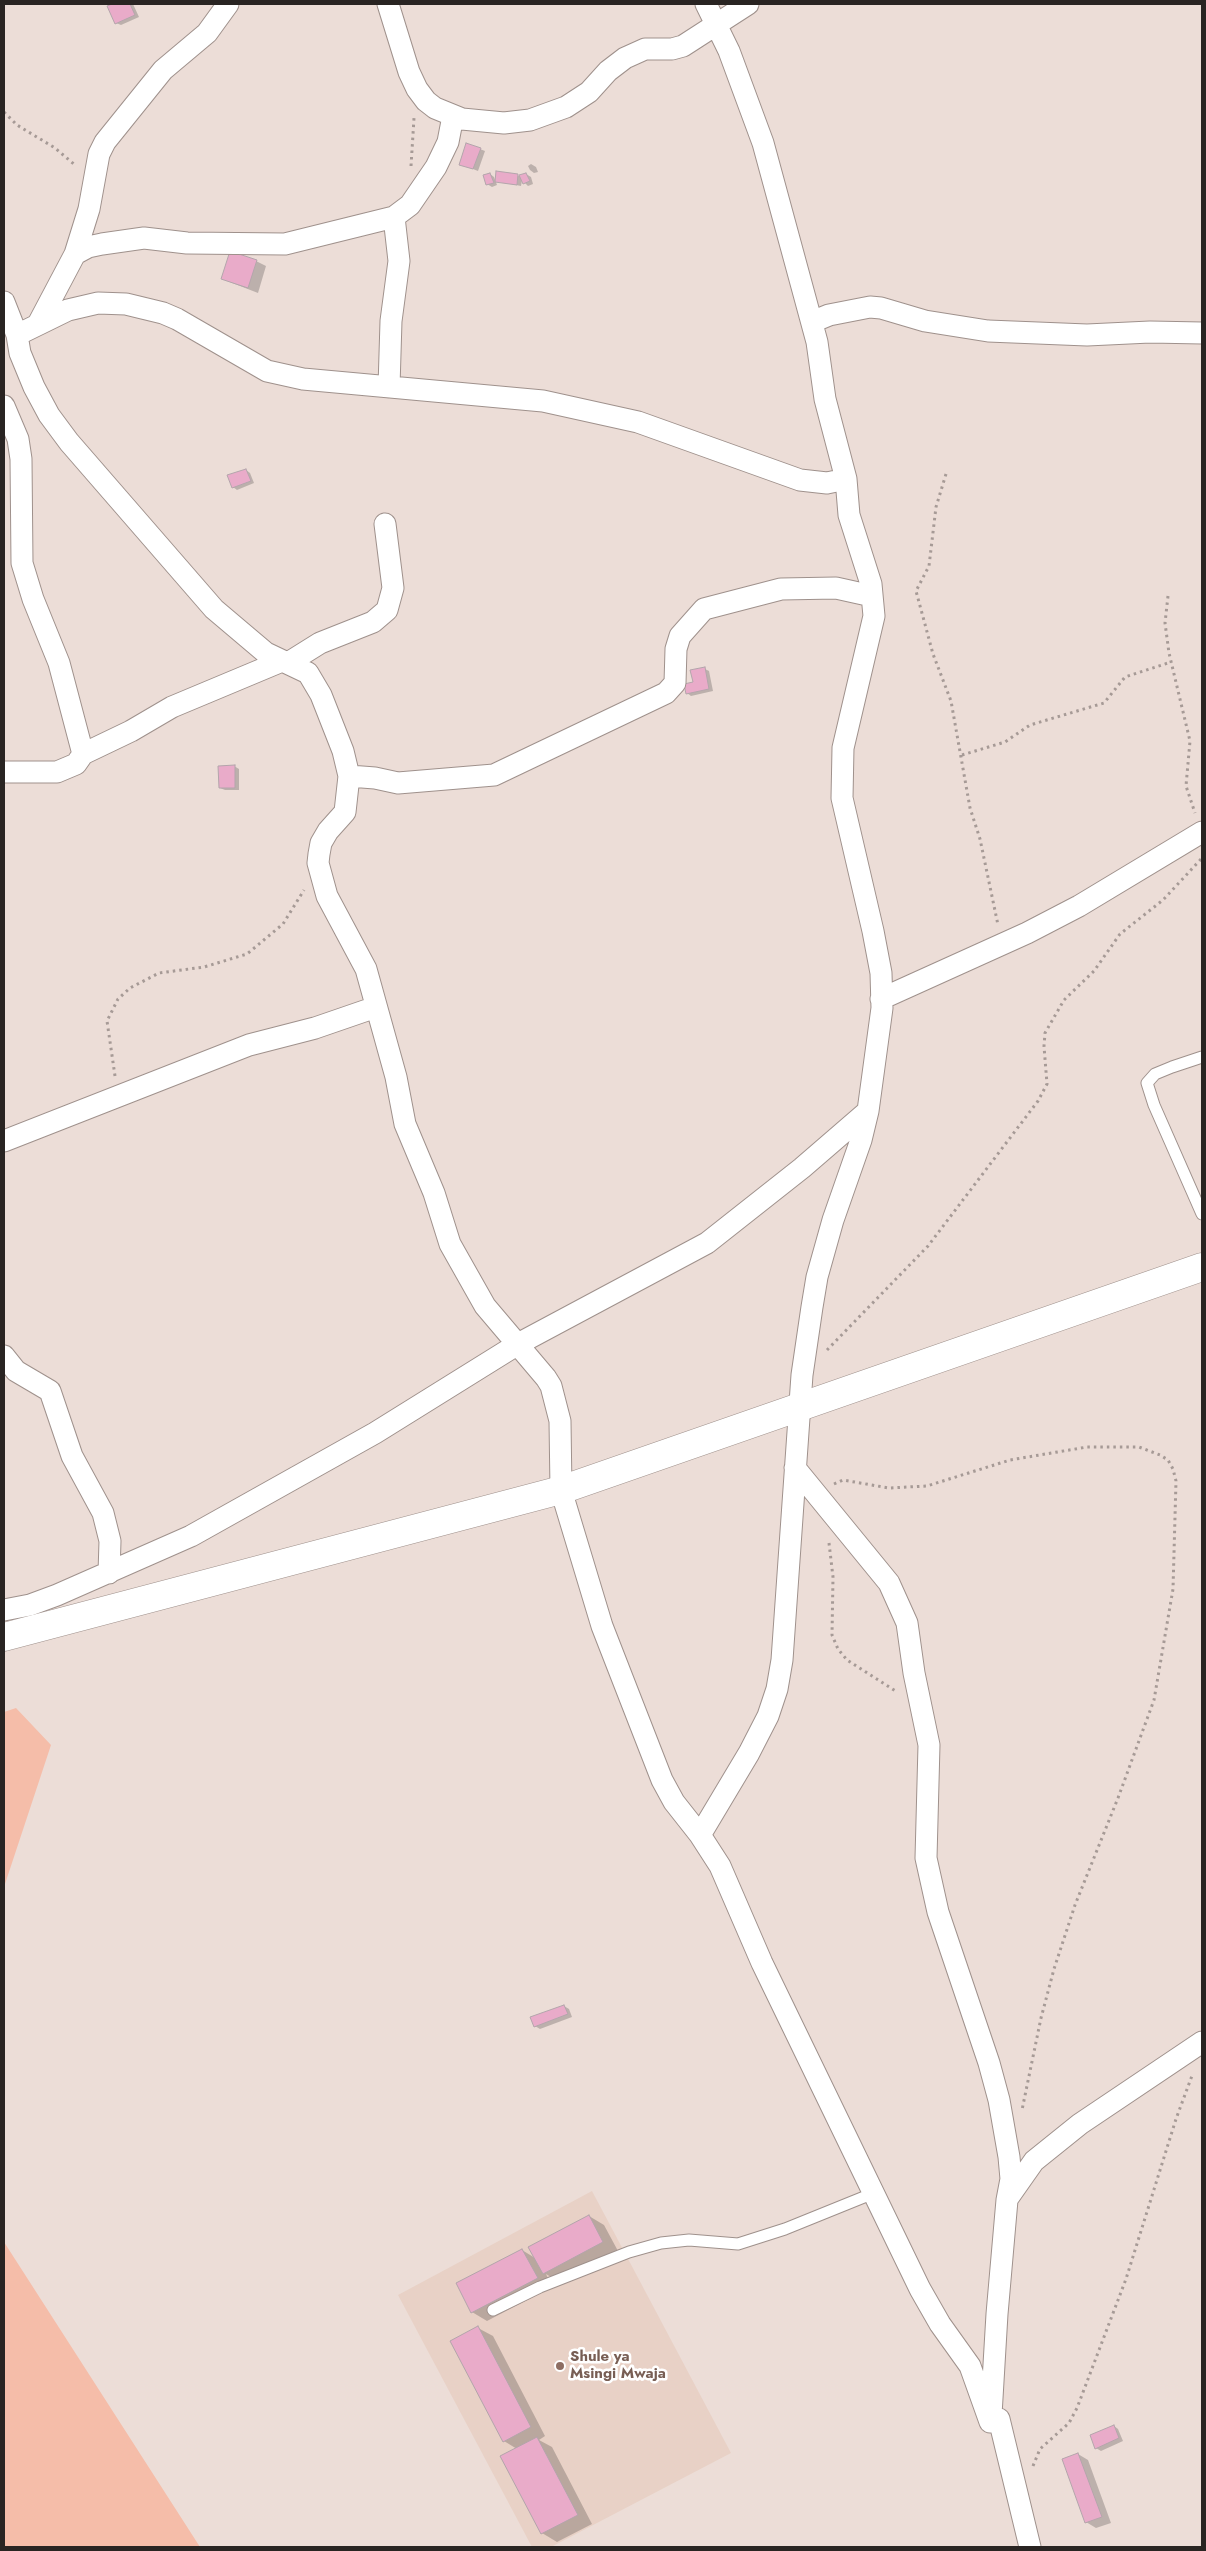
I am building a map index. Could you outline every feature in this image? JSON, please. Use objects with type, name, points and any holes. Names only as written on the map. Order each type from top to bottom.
[{"type":"main road","points":[[4,1637],[561,1490],[1202,1267]]},
{"type":"street","points":[[38,324],[75,254],[89,209],[99,154],[112,132],[164,70],[208,33],[228,4]]},
{"type":"street","points":[[388,4],[404,58],[416,87],[435,108],[473,122],[504,123],[530,120],[552,113],[589,92],[608,71],[625,58],[645,49],[672,49],[683,46],[715,23],[748,4]]},
{"type":"street","points":[[700,1835],[749,1753],[768,1716],[777,1689],[782,1660],[802,1375],[817,1277],[833,1220],[861,1140],[868,1111],[877,1059],[881,998],[881,973],[851,839],[842,789],[843,748],[874,616],[871,584],[849,514],[846,479],[826,399],[812,322],[763,143],[729,51],[706,4]]},
{"type":"street","points":[[75,254],[88,247],[144,238],[187,243],[285,244],[394,217],[410,205],[436,167],[448,142],[453,116]]},
{"type":"street","points":[[389,387],[391,321],[399,261],[394,217]]},
{"type":"street","points":[[4,302],[13,344],[49,415],[69,442],[214,609],[266,654],[308,673],[316,683],[344,751],[349,776],[345,812],[328,831],[321,843],[318,863],[327,896],[366,969],[396,1077],[405,1124],[434,1193],[450,1244],[485,1306],[546,1378],[559,1411],[561,1490],[602,1626],[652,1757],[674,1802],[700,1835],[720,1866],[762,1963],[920,2289],[940,2324],[970,2366],[990,2422]]},
{"type":"street","points":[[13,344],[38,324],[68,310],[98,304],[126,304],[163,312],[177,318],[267,371],[303,379],[543,401],[638,422],[800,480],[827,482],[846,479]]},
{"type":"street","points":[[812,322],[829,315],[870,307],[881,308],[925,321],[988,331],[1087,335],[1150,332],[1202,334]]},
{"type":"street","points":[[4,406],[18,439],[21,459],[22,563],[33,599],[59,663],[83,754]]},
{"type":"street","points":[[4,772],[57,772],[76,764],[83,754],[131,731],[172,706],[285,662],[320,642],[373,622],[387,610],[393,588],[385,524]]},
{"type":"street","points":[[349,776],[375,778],[398,783],[494,775],[666,693],[675,683],[676,649],[680,636],[704,609],[767,592],[787,589],[836,588],[872,596]]},
{"type":"street","points":[[881,998],[1002,945],[1079,906],[1200,834]]},
{"type":"street","points":[[4,1141],[249,1045],[315,1028],[376,1007]]},
{"type":"street","points":[[4,1610],[30,1605],[110,1573],[191,1536],[375,1433],[518,1344],[687,1255],[723,1233],[868,1111]]},
{"type":"street","points":[[4,1356],[16,1371],[50,1391],[72,1456],[103,1513],[110,1541],[110,1573]]},
{"type":"street","points":[[795,1468],[860,1545],[889,1583],[899,1600],[907,1623],[929,1745],[930,1768],[926,1858],[938,1912],[980,2035],[999,2100],[1009,2156],[1011,2179],[1007,2200],[990,2422]]},
{"type":"street","points":[[1007,2200],[1034,2161],[1117,2098],[1202,2042]]},
{"type":"street","points":[[990,2422],[999,2419],[1030,2547]]},
{"type":"lane","points":[[1202,1057],[1155,1074],[1149,1079],[1148,1089],[1202,1214]]},
{"type":"lane","points":[[493,2310],[540,2287],[629,2252],[661,2243],[689,2240],[738,2244],[785,2229],[874,2193]]},
{"type":"path","points":[[416,87],[410,176],[417,196]]},
{"type":"path","points":[[4,112],[17,125],[55,148],[94,180]]},
{"type":"path","points":[[946,474],[936,507],[929,566],[916,591],[931,647],[951,702],[970,808],[980,839],[1002,945]]},
{"type":"path","points":[[1168,596],[1165,623],[1171,662],[1190,741],[1186,786],[1200,834]]},
{"type":"path","points":[[962,755],[1004,742],[1030,725],[1104,703],[1125,677],[1171,662]]},
{"type":"path","points":[[802,1375],[928,1246],[1038,1101],[1047,1084],[1044,1046],[1045,1033],[1064,1000],[1094,971],[1120,934],[1163,900],[1202,858]]},
{"type":"path","points":[[118,1097],[107,1021],[118,999],[136,984],[159,973],[204,966],[247,954],[283,924],[318,863]]},
{"type":"path","points":[[814,1492],[843,1480],[889,1488],[927,1486],[1010,1460],[1087,1447],[1139,1447],[1168,1460],[1173,1469],[1176,1481],[1173,1589],[1154,1700],[1118,1798],[1075,1905],[1054,1969],[1041,2018],[1022,2112]]},
{"type":"path","points":[[828,1540],[833,1577],[832,1635],[838,1649],[847,1660],[897,1693],[923,1713]]},
{"type":"path","points":[[1034,2470],[1033,2462],[1040,2449],[1069,2423],[1077,2408],[1126,2279],[1176,2119],[1194,2071]]},
{"type":"shaded area","points":[[16,1708],[51,1745],[4,1887],[4,1712]]},
{"type":"shaded area","points":[[592,2191],[731,2453],[551,2547],[532,2547],[398,2295]]},
{"type":"shaded area","points":[[4,2242],[200,2547],[4,2547]]},
{"type":"building","points":[[112,4],[130,4],[135,15],[115,24],[107,6]]},
{"type":"building","points":[[466,143],[481,148],[473,169],[459,165]]},
{"type":"building","points":[[496,171],[518,174],[517,185],[495,182]]},
{"type":"building","points":[[490,173],[494,183],[486,185],[483,175]]},
{"type":"building","points":[[526,173],[530,181],[523,184],[519,175]]},
{"type":"building","points":[[230,251],[257,260],[248,288],[221,279]]},
{"type":"building","points":[[246,469],[251,481],[232,488],[227,475]]},
{"type":"building","points":[[705,667],[709,689],[686,694],[684,684],[693,682],[690,670]]},
{"type":"building","points":[[235,765],[235,788],[219,788],[218,766]]},
{"type":"building","points":[[564,2005],[568,2014],[534,2027],[530,2017]]},
{"type":"building","points":[[589,2215],[603,2242],[543,2274],[528,2247]]},
{"type":"building","points":[[522,2249],[538,2278],[471,2313],[456,2283]]},
{"type":"building","points":[[478,2326],[531,2427],[503,2442],[450,2341]]},
{"type":"building","points":[[1114,2425],[1119,2438],[1095,2449],[1090,2435]]},
{"type":"building","points":[[537,2437],[578,2515],[541,2534],[500,2456]]},
{"type":"building","points":[[1078,2453],[1102,2517],[1085,2523],[1062,2459]]},
{"type":"place","name":"Shule ya Msingi Mwaja","points":[[560,2366]]}]
